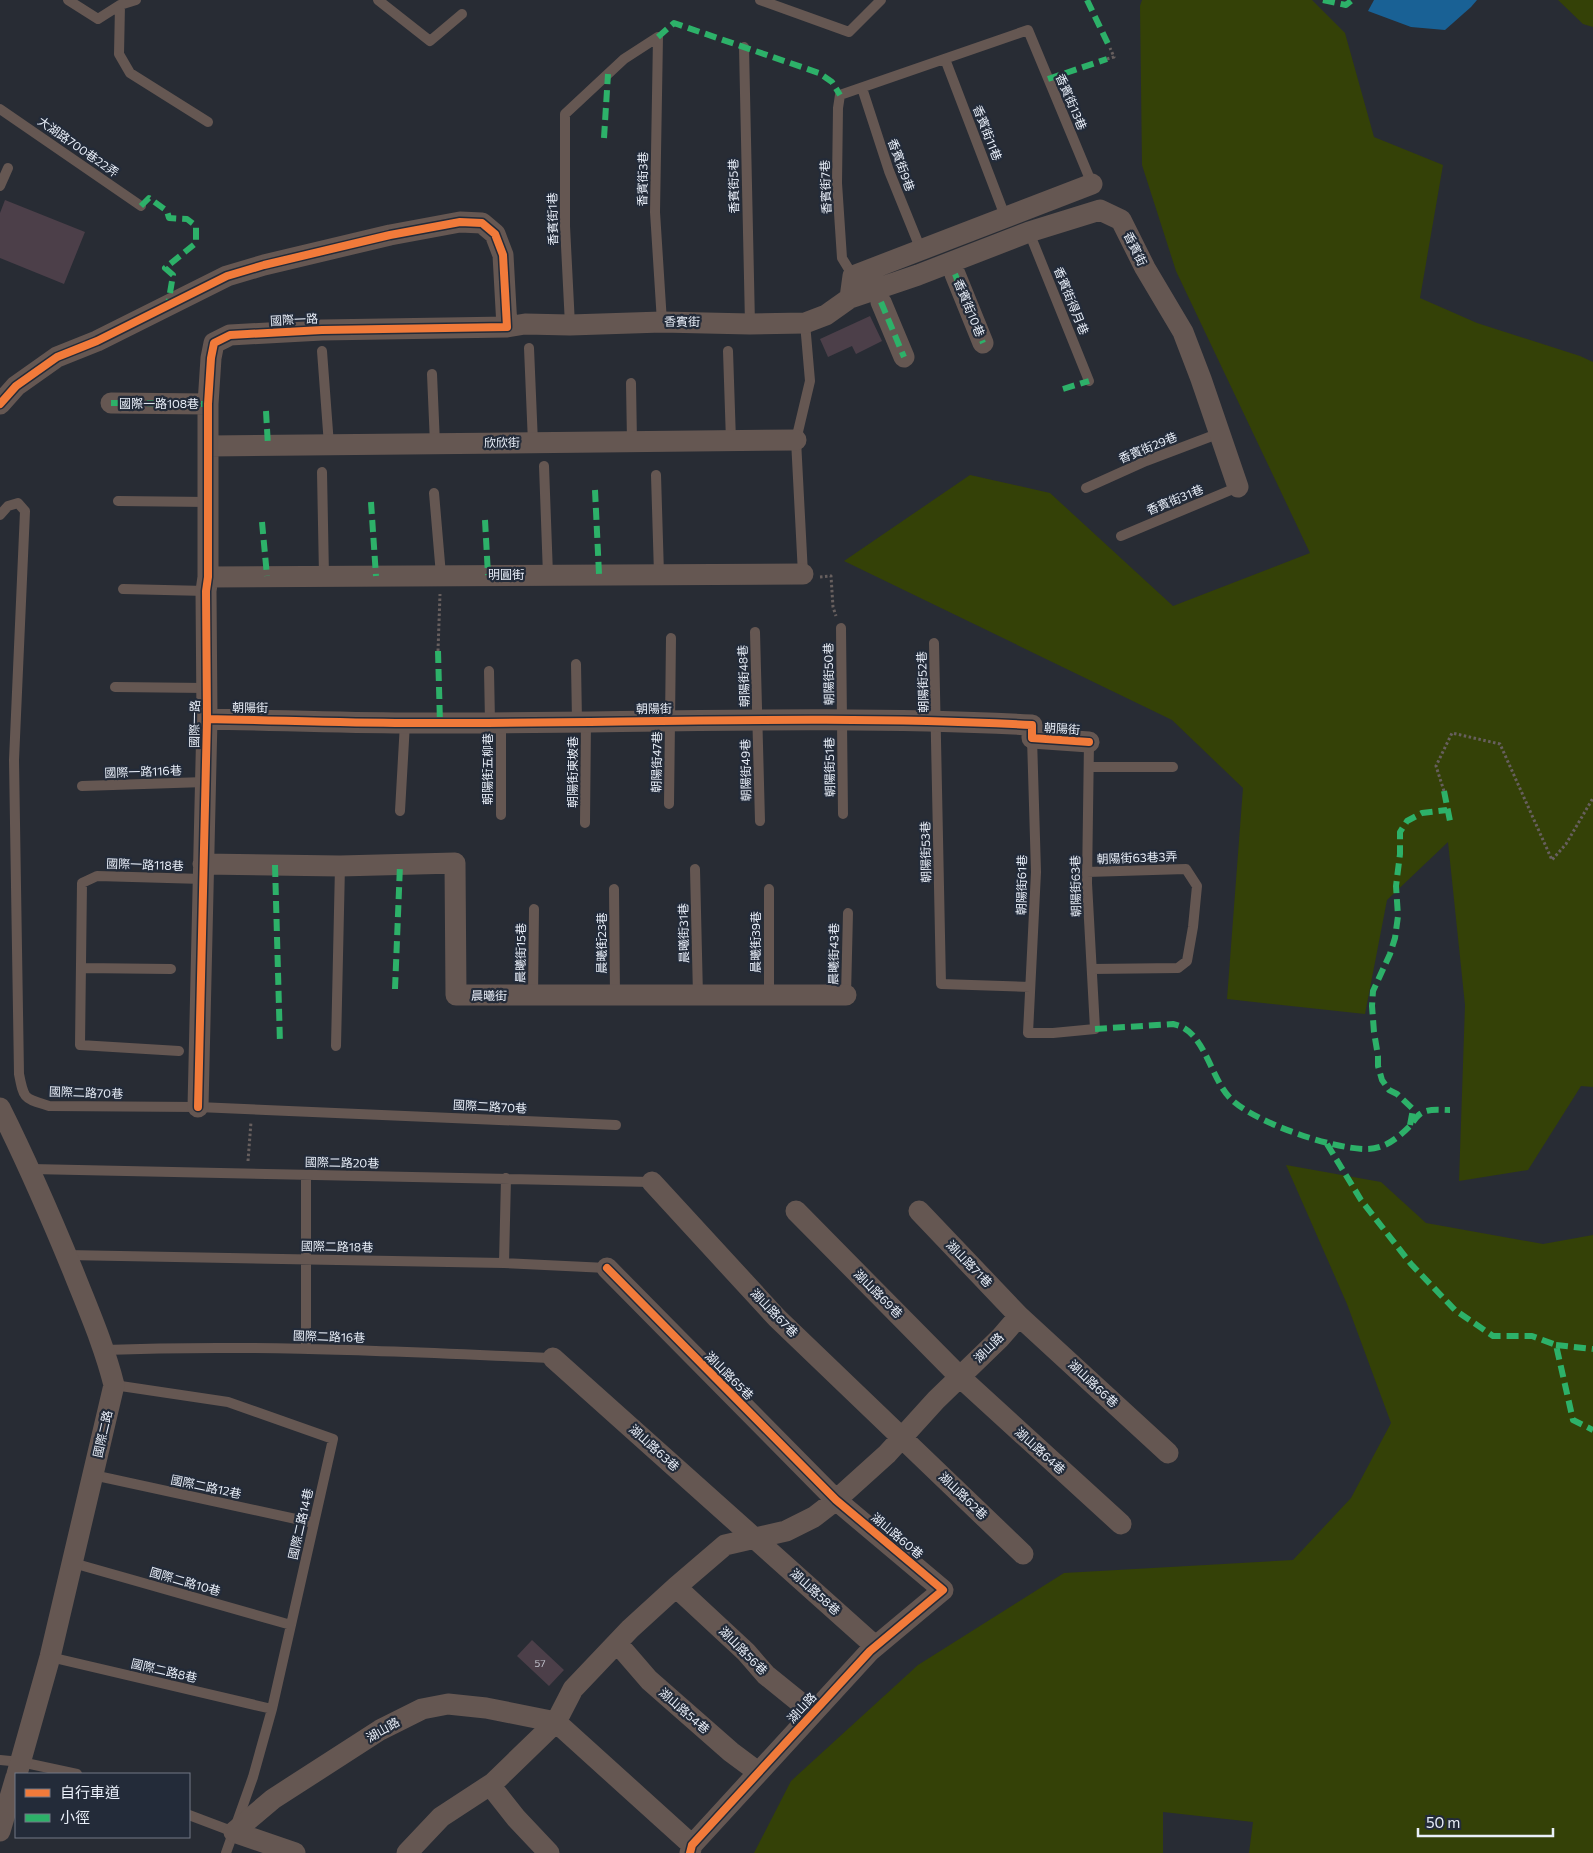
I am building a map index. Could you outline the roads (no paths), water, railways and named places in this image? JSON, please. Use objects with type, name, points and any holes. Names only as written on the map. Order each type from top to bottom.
[{"type":"street","points":[[850,298],[853,276],[1092,184]]},
{"type":"street","name":"香賓街","points":[[507,327],[525,324],[570,325],[662,322],[805,323],[826,315],[850,298],[918,275],[1029,232],[1100,210],[1120,220],[1144,268],[1183,332],[1238,487]]},
{"type":"street","points":[[0,404],[16,386],[57,357],[97,342],[228,276],[264,265],[380,238],[460,222],[482,223],[495,234],[503,255],[507,327]]},
{"type":"street","name":"香賓街10巷","points":[[956,274],[983,343]]},
{"type":"street","points":[[881,302],[904,357]]},
{"type":"street","name":"國際一路","points":[[198,1107],[207,719],[208,404],[211,358],[214,343],[230,335],[322,330],[507,327]]},
{"type":"street","name":"國際一路108巷","points":[[111,403],[208,404]]},
{"type":"street","name":"欣欣街","points":[[209,446],[796,440]]},
{"type":"street","name":"明圓街","points":[[207,584],[324,576],[803,574]]},
{"type":"street","name":"朝陽街","points":[[207,719],[405,723],[758,719],[936,720],[1032,724],[1032,738],[1089,742]]},
{"type":"street","name":"晨曦街","points":[[203,871],[455,863],[456,996],[846,995]]},
{"type":"street","name":"國際二路","points":[[0,1108],[31,1169],[105,1350],[114,1385],[50,1657],[18,1771]]},
{"type":"street","name":"湖山路67巷","points":[[652,1182],[777,1318],[902,1438]]},
{"type":"street","name":"湖山路69巷","points":[[796,1211],[960,1377]]},
{"type":"street","name":"湖山路71巷","points":[[919,1212],[1019,1316]]},
{"type":"street","name":"湖山路65巷","points":[[607,1268],[836,1500]]},
{"type":"street","name":"湖山路","points":[[421,1848],[441,1817],[490,1785],[556,1722],[573,1689],[630,1629],[676,1587],[725,1545],[786,1531],[814,1516],[836,1500],[902,1438],[936,1400],[1000,1338],[1019,1316]]},
{"type":"street","name":"湖山路66巷","points":[[1019,1316],[1168,1453]]},
{"type":"street","name":"湖山路63巷","points":[[553,1358],[755,1538]]},
{"type":"street","name":"湖山路64巷","points":[[960,1377],[1121,1524]]},
{"type":"street","name":"湖山路62巷","points":[[902,1438],[1023,1554]]},
{"type":"street","name":"湖山路60巷","points":[[836,1500],[943,1590]]},
{"type":"street","name":"湖山路58巷","points":[[755,1538],[875,1646]]},
{"type":"street","name":"湖山路56巷","points":[[676,1587],[746,1652],[766,1675],[813,1713]]},
{"type":"street","name":"湖山路","points":[[234,1832],[273,1799],[380,1730],[422,1709],[448,1704],[486,1708],[556,1722],[691,1849],[758,1772],[875,1646],[943,1590]]},
{"type":"street","name":"湖山路54巷","points":[[617,1643],[649,1680],[731,1752],[758,1772]]},
{"type":"street","name":"國際二路","points":[[0,1831],[15,1781]]},
{"type":"street","points":[[490,1785],[516,1818],[549,1853]]},
{"type":"street","points":[[234,1832],[295,1853]]},
{"type":"lane","points":[[68,0],[98,19],[120,5],[136,0]]},
{"type":"lane","points":[[378,0],[430,41],[462,14]]},
{"type":"lane","points":[[760,0],[849,32],[881,0]]},
{"type":"lane","points":[[120,5],[119,54],[130,73],[208,122]]},
{"type":"lane","name":"香賓街13巷","points":[[945,59],[1028,30],[1092,184]]},
{"type":"lane","name":"香賓街1巷","points":[[570,325],[565,226],[565,114],[624,59],[658,37]]},
{"type":"lane","name":"香賓街3巷","points":[[658,37],[655,212],[662,322]]},
{"type":"lane","name":"香賓街5巷","points":[[744,47],[750,324]]},
{"type":"lane","points":[[862,88],[945,59]]},
{"type":"lane","name":"香賓街11巷","points":[[945,59],[1005,216]]},
{"type":"lane","name":"香賓街7巷","points":[[853,276],[842,258],[837,183],[838,108],[840,95],[862,88]]},
{"type":"lane","name":"香賓街9巷","points":[[862,88],[889,171],[921,250]]},
{"type":"lane","name":"大湖路700巷22弄","points":[[0,109],[141,206]]},
{"type":"lane","points":[[0,186],[8,168]]},
{"type":"lane","name":"香賓街得月巷","points":[[1029,232],[1089,381]]},
{"type":"lane","points":[[803,574],[796,440],[810,381],[805,323]]},
{"type":"lane","points":[[529,348],[533,443]]},
{"type":"lane","points":[[322,351],[329,445]]},
{"type":"lane","points":[[728,351],[730,441]]},
{"type":"lane","points":[[432,374],[435,444]]},
{"type":"lane","points":[[631,383],[632,442]]},
{"type":"lane","name":"香賓街29巷","points":[[1086,488],[1146,461],[1220,433]]},
{"type":"lane","points":[[544,466],[548,575]]},
{"type":"lane","points":[[322,472],[324,576]]},
{"type":"lane","points":[[656,474],[659,574]]},
{"type":"lane","name":"香賓街31巷","points":[[1121,536],[1238,487]]},
{"type":"lane","points":[[434,494],[441,575]]},
{"type":"lane","points":[[118,501],[208,502]]},
{"type":"lane","name":"國際二路70巷","points":[[0,515],[8,506],[18,504],[24,510],[14,760],[19,1074],[23,1094],[28,1099],[48,1106],[198,1107],[616,1125]]},
{"type":"lane","points":[[123,589],[207,584]]},
{"type":"lane","name":"朝陽街50巷","points":[[841,628],[842,719]]},
{"type":"lane","name":"朝陽街48巷","points":[[755,632],[758,719]]},
{"type":"lane","name":"朝陽街47巷","points":[[669,804],[671,638]]},
{"type":"lane","name":"朝陽街52巷","points":[[934,643],[936,720]]},
{"type":"lane","name":"朝陽街東坡巷","points":[[576,664],[582,721],[586,823]]},
{"type":"lane","name":"朝陽街五柳巷","points":[[489,671],[495,722],[501,816]]},
{"type":"lane","points":[[115,688],[206,688]]},
{"type":"lane","name":"朝陽街49巷","points":[[758,719],[760,821]]},
{"type":"lane","name":"朝陽街51巷","points":[[842,719],[843,814]]},
{"type":"lane","name":"朝陽街53巷","points":[[936,720],[941,984],[1030,987]]},
{"type":"lane","points":[[400,811],[405,723]]},
{"type":"lane","name":"朝陽街61巷","points":[[1028,1033],[1036,872],[1032,738]]},
{"type":"lane","name":"朝陽街63巷","points":[[1028,1033],[1053,1034],[1095,1030],[1087,872],[1089,742]]},
{"type":"lane","points":[[1089,767],[1173,767]]},
{"type":"lane","name":"國際一路116巷","points":[[82,786],[205,782]]},
{"type":"lane","points":[[336,1046],[340,866]]},
{"type":"lane","name":"晨曦街31巷","points":[[695,869],[698,996]]},
{"type":"lane","name":"朝陽街63巷3弄","points":[[1087,872],[1186,869],[1197,886],[1187,961],[1178,968],[1092,970]]},
{"type":"lane","name":"國際一路118巷","points":[[81,968],[82,883],[97,876],[203,871]]},
{"type":"lane","name":"晨曦街23巷","points":[[614,889],[615,996]]},
{"type":"lane","name":"晨曦街39巷","points":[[768,889],[769,996]]},
{"type":"lane","name":"晨曦街15巷","points":[[533,996],[534,909]]},
{"type":"lane","name":"晨曦街43巷","points":[[846,995],[848,913]]},
{"type":"lane","points":[[171,968],[81,968],[80,1045],[179,1051]]},
{"type":"lane","name":"國際二路20巷","points":[[31,1169],[652,1182]]},
{"type":"lane","points":[[306,1174],[306,1348]]},
{"type":"lane","points":[[504,1263],[506,1178]]},
{"type":"lane","name":"國際二路18巷","points":[[66,1255],[504,1263],[607,1268]]},
{"type":"lane","name":"國際二路16巷","points":[[105,1350],[181,1347],[306,1348],[553,1358]]},
{"type":"lane","name":"國際二路14巷","points":[[114,1385],[228,1402],[333,1439],[272,1709],[253,1777],[226,1853]]},
{"type":"lane","name":"國際二路12巷","points":[[93,1475],[314,1524]]},
{"type":"lane","name":"國際二路10巷","points":[[73,1563],[291,1625]]},
{"type":"lane","name":"國際二路8巷","points":[[50,1657],[272,1709]]},
{"type":"lane","points":[[0,1760],[18,1771],[57,1773]]},
{"type":"lane","points":[[190,1815],[234,1832]]},
{"type":"water","points":[[1374,0],[1477,0],[1445,30],[1411,27],[1368,11]]}]
